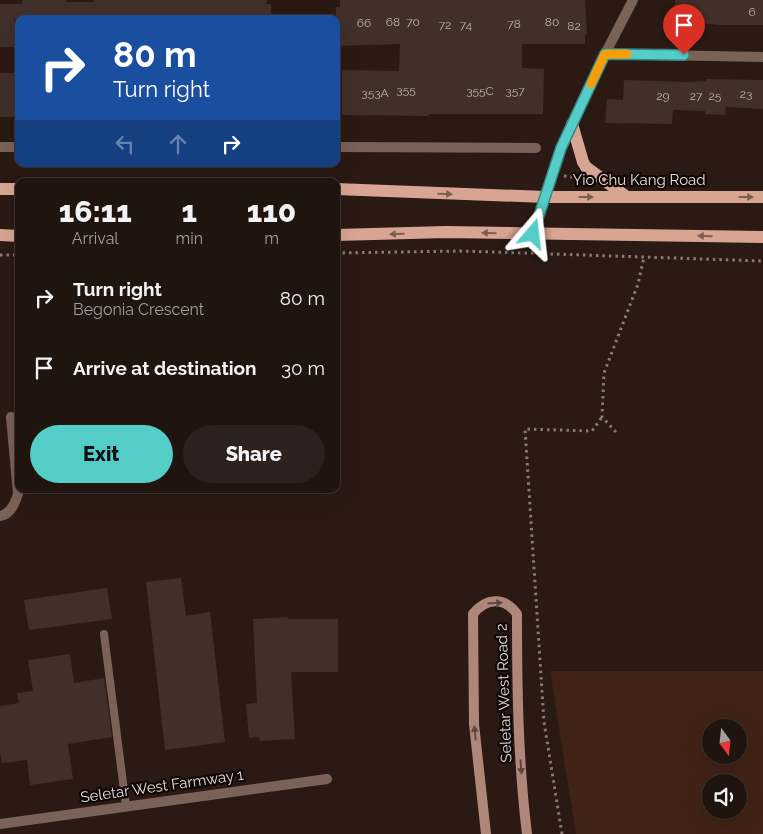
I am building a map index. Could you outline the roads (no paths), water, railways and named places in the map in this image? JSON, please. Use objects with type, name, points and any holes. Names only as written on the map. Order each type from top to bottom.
[{"type":"main road","points":[[572,124],[586,167],[627,197]]},
{"type":"main road","points":[[0,189],[15,189]]},
{"type":"main road","name":"Yio Chu Kang Road","points":[[340,189],[544,197],[763,197]]},
{"type":"main road","points":[[340,235],[446,232],[763,237]]},
{"type":"main road","points":[[0,235],[15,236]]},
{"type":"main road","name":"Seletar West Road 2","points":[[486,834],[474,724],[473,614],[486,603],[497,602],[506,602],[517,614],[518,718],[523,804],[527,834]]},
{"type":"street","points":[[533,234],[561,148],[605,54],[633,0]]},
{"type":"street","points":[[605,54],[763,57]]},
{"type":"street","points":[[0,147],[15,147]]},
{"type":"street","points":[[340,147],[536,148]]},
{"type":"street","points":[[11,416],[15,461]]},
{"type":"street","points":[[0,516],[4,515],[14,506],[18,493]]},
{"type":"street","name":"Seletar West Farmway 1","points":[[0,824],[327,779]]},
{"type":"lane","points":[[104,634],[126,806]]}]
